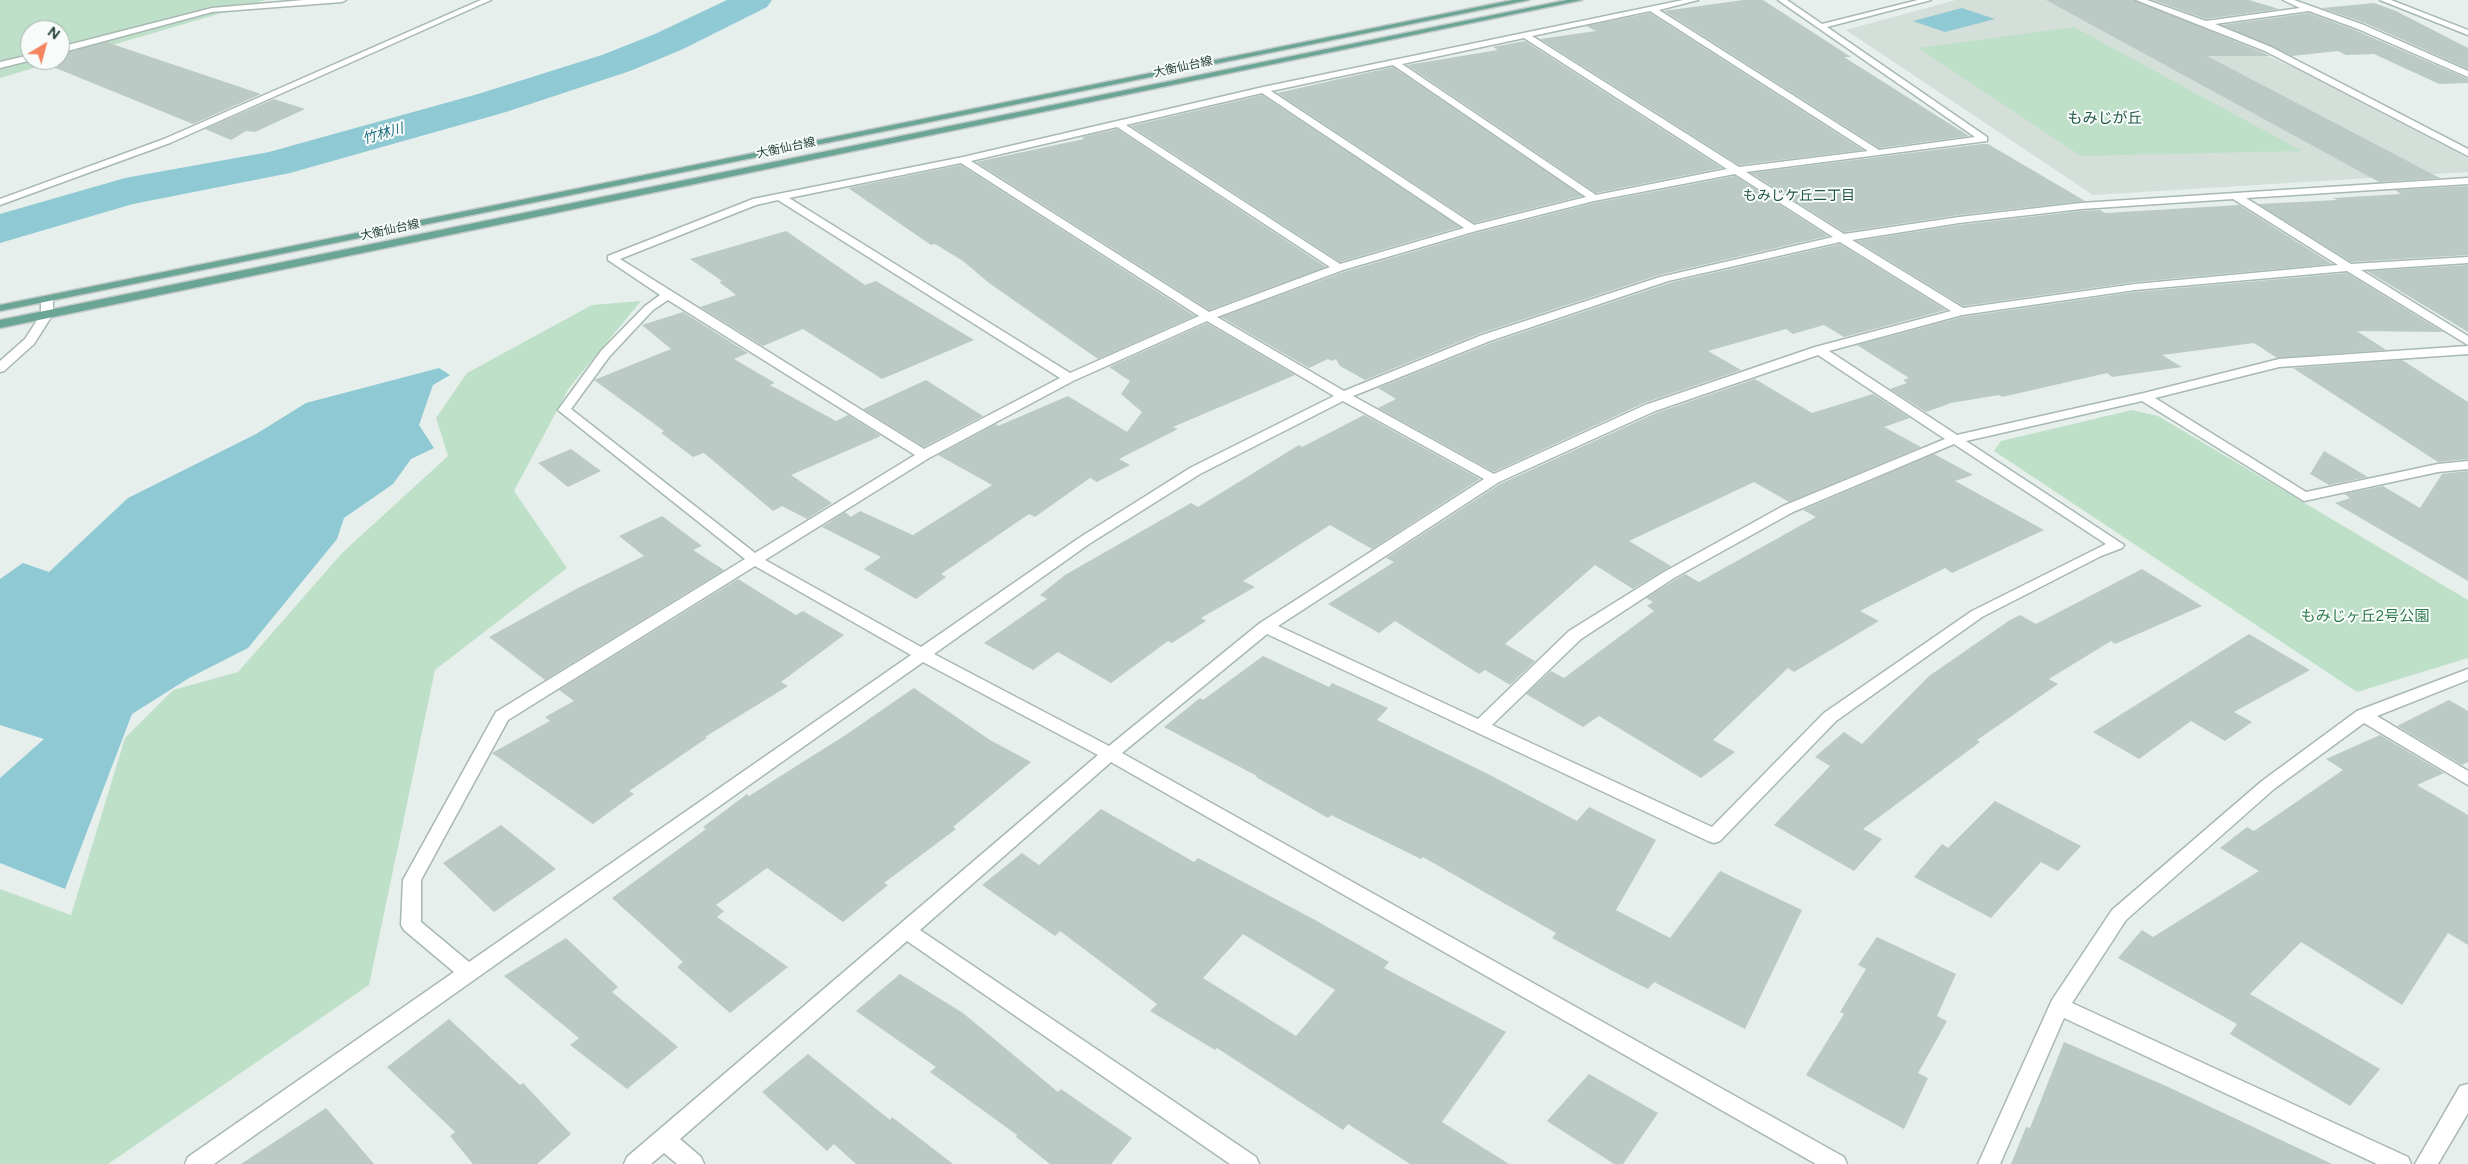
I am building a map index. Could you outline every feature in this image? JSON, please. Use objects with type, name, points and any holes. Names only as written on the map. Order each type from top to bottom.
[{"type":"main road","name":"大衡仙台線","points":[[0,308],[1524,0]]},
{"type":"main road","name":"大衡仙台線","points":[[0,324],[1578,0]]},
{"type":"street","points":[[70,47],[212,10],[342,0]]},
{"type":"street","points":[[0,202],[176,137],[487,0]]},
{"type":"street","points":[[924,455],[612,258],[753,202],[963,160],[1263,90],[1694,0]]},
{"type":"street","points":[[466,972],[411,925],[412,880],[502,716],[924,455],[1069,378],[1208,316],[1339,268],[1472,229],[1594,198],[1735,171],[1984,139],[1782,0]]},
{"type":"street","points":[[1822,26],[1927,0]]},
{"type":"street","points":[[2140,0],[2205,23],[2268,49],[2468,153]]},
{"type":"street","points":[[2287,0],[2411,48],[2468,74]]},
{"type":"street","points":[[2384,0],[2468,33]]},
{"type":"street","points":[[1652,8],[1876,152]]},
{"type":"street","points":[[2205,23],[2310,8]]},
{"type":"street","points":[[1525,35],[1735,171],[1961,312]]},
{"type":"street","points":[[0,65],[20,60]]},
{"type":"street","points":[[1396,63],[1594,198]]},
{"type":"street","points":[[1263,90],[1472,229]]},
{"type":"street","points":[[1119,124],[1339,268]]},
{"type":"street","points":[[963,160],[1208,316],[1343,396],[1494,479]]},
{"type":"street","points":[[196,1164],[466,972],[1084,541],[1194,471],[1343,396],[1486,338],[1594,301],[1664,279],[1743,259],[1842,238],[1959,220],[2081,206],[2468,181]]},
{"type":"street","points":[[779,196],[1069,378]]},
{"type":"street","points":[[2236,196],[2468,341]]},
{"type":"street","points":[[635,1164],[1110,754],[1266,627],[1494,479],[1650,408],[1819,350],[1961,312],[2135,287],[2351,267],[2468,260]]},
{"type":"street","points":[[668,294],[649,308],[605,354],[564,410],[756,560],[921,654],[1110,754],[1836,1164]]},
{"type":"street","points":[[0,368],[30,341],[47,314],[47,299]]},
{"type":"street","points":[[1266,627],[1714,836],[1830,717],[1977,614],[2096,553],[2118,545],[1819,350]]},
{"type":"street","points":[[1479,728],[1575,635],[1669,575],[1788,509],[1956,439],[2144,397],[2279,363],[2468,350]]},
{"type":"street","points":[[2144,397],[2304,497],[2438,468],[2468,465]]},
{"type":"street","points":[[1989,1164],[2059,1006],[2119,915],[2268,785],[2363,715],[2468,674]]},
{"type":"street","points":[[2363,715],[2468,779]]},
{"type":"street","points":[[907,931],[1248,1164]]},
{"type":"street","points":[[2059,1006],[2400,1164]]},
{"type":"street","points":[[2426,1164],[2468,1093]]},
{"type":"street","points":[[664,1139],[693,1164]]},
{"type":"shaded area","points":[[1956,0],[2124,0],[2197,25],[2295,68],[2468,158],[2468,172],[2093,195],[1846,30]]},
{"type":"green space","points":[[0,0],[266,0],[70,57],[70,20],[20,20],[20,70],[27,70],[0,78]]},
{"type":"green space","points":[[2074,27],[2302,151],[2081,156],[1918,48]]},
{"type":"green space","points":[[641,301],[569,388],[514,491],[567,568],[435,670],[369,985],[108,1164],[0,1164],[0,889],[71,915],[125,738],[173,690],[238,672],[342,553],[448,456],[436,418],[467,373],[592,305]]},
{"type":"green space","name":"もみじヶ丘2号公園","points":[[2132,410],[2158,416],[2468,600],[2468,658],[2357,692],[1994,451],[2001,441]]},
{"type":"water","points":[[1962,8],[1995,19],[1945,32],[1913,21]]},
{"type":"water","points":[[439,368],[450,375],[433,385],[419,425],[434,448],[411,459],[393,484],[344,518],[337,539],[248,648],[189,678],[132,714],[65,889],[0,863],[0,778],[44,739],[0,725],[0,579],[23,563],[49,572],[128,498],[256,434],[306,403]]},
{"type":"building","points":[[1743,0],[1763,0],[1851,57],[1844,57],[1969,136],[1879,148],[1664,11]]},
{"type":"building","points":[[2046,0],[2134,0],[2264,53],[2270,56],[2207,56],[2440,178],[2379,182]]},
{"type":"building","points":[[2153,0],[2249,0],[2279,9],[2206,19]]},
{"type":"building","points":[[2374,3],[2396,11],[2468,48],[2468,69],[2365,23],[2322,8]]},
{"type":"building","points":[[1650,13],[1863,150],[1739,165],[1540,39],[1596,31],[1586,26]]},
{"type":"building","points":[[2309,13],[2357,31],[2468,79],[2468,83],[2439,84],[2374,54],[2346,55],[2338,51],[2292,56],[2222,25]]},
{"type":"building","points":[[1525,41],[1722,168],[1596,193],[1407,65],[1498,50],[1493,47]]},
{"type":"building","points":[[106,42],[261,94],[193,124],[61,70],[70,70],[70,52]]},
{"type":"building","points":[[1393,67],[1582,196],[1474,223],[1277,93]]},
{"type":"building","points":[[1262,95],[1460,227],[1340,262],[1131,126]]},
{"type":"building","points":[[274,99],[305,109],[255,132],[246,131],[231,140],[205,129]]},
{"type":"building","points":[[1117,129],[1326,267],[1209,310],[976,162],[1084,139],[1082,137]]},
{"type":"building","points":[[1988,144],[2085,201],[1959,215],[1844,232],[1751,173]]},
{"type":"building","points":[[961,165],[1195,316],[1098,359],[989,283],[963,261],[935,244],[931,245],[848,188]]},
{"type":"building","points":[[1735,176],[1828,236],[1659,275],[1481,333],[1365,380],[1340,366],[1336,359],[1332,361],[1328,359],[1309,368],[1221,317],[1344,272],[1476,233],[1594,203]]},
{"type":"building","points":[[2468,186],[2468,255],[2351,262],[2258,204],[2337,200],[2333,198],[2401,194],[2395,190]]},
{"type":"building","points":[[2239,205],[2332,264],[2135,282],[1963,306],[1857,241],[1959,225],[2081,211],[2100,210],[2105,213]]},
{"type":"building","points":[[786,231],[865,285],[876,281],[974,340],[882,379],[803,329],[763,346],[700,307],[736,295],[719,282],[722,281],[690,259]]},
{"type":"building","points":[[1840,244],[1946,310],[1844,337],[1824,325],[1793,334],[1786,329],[1708,351],[1741,370],[1644,403],[1494,472],[1378,408],[1396,399],[1378,388],[1491,343],[1669,283]]},
{"type":"building","points":[[2468,265],[2468,332],[2367,271]]},
{"type":"building","points":[[2347,273],[2443,332],[2357,331],[2386,350],[2277,358],[2254,343],[2162,355],[2182,367],[2112,377],[2107,373],[2002,397],[1999,395],[1951,403],[1926,412],[1890,389],[1907,383],[1903,380],[1909,378],[1857,345],[1962,317],[2135,292]]},
{"type":"building","points":[[683,312],[748,353],[734,359],[775,383],[770,385],[836,421],[848,415],[881,436],[791,475],[832,503],[807,519],[782,506],[773,511],[704,453],[693,457],[661,433],[664,431],[594,380],[671,349],[642,325]]},
{"type":"building","points":[[1207,323],[1295,375],[1173,427],[1178,429],[1119,459],[1130,465],[1097,482],[1090,478],[1035,517],[1029,514],[941,574],[946,577],[916,599],[864,569],[881,557],[822,527],[845,512],[851,517],[860,511],[913,535],[992,485],[938,455],[996,424],[998,426],[1068,396],[1127,432],[1142,412],[1121,394],[1130,381],[1109,367]]},
{"type":"building","points":[[2402,360],[2468,402],[2468,459],[2438,462],[2293,368]]},
{"type":"building","points":[[1755,379],[1812,413],[1873,394],[1910,418],[1884,427],[1921,447],[1789,502],[1754,482],[1629,541],[1671,566],[1633,589],[1595,565],[1505,644],[1535,661],[1510,685],[1485,670],[1479,674],[1395,621],[1379,633],[1328,604],[1394,562],[1386,558],[1500,484],[1656,413]]},
{"type":"building","points":[[926,380],[983,416],[924,447],[863,409]]},
{"type":"building","points":[[1364,415],[1480,479],[1372,549],[1330,525],[1243,581],[1255,587],[1201,618],[1206,621],[1172,643],[1168,641],[1111,683],[1058,652],[1033,670],[984,643],[1047,599],[1040,595],[1065,575],[1191,503],[1198,507],[1299,445],[1302,447]]},
{"type":"building","points":[[571,449],[601,471],[568,487],[538,463]]},
{"type":"building","points":[[2324,451],[2368,477],[2329,485],[2310,474]]},
{"type":"building","points":[[1934,454],[1973,475],[1955,481],[2044,530],[1952,573],[1945,568],[1860,611],[1879,621],[1794,672],[1788,668],[1713,740],[1735,752],[1701,778],[1599,716],[1583,727],[1526,694],[1551,671],[1564,678],[1654,611],[1647,606],[1653,602],[1646,598],[1685,574],[1699,582],[1816,517],[1803,510]]},
{"type":"building","points":[[2468,471],[2468,581],[2335,503],[2350,498],[2344,494],[2383,486],[2420,508],[2442,474]]},
{"type":"building","points":[[662,516],[702,546],[693,550],[724,570],[545,680],[489,637],[578,588],[644,556],[619,536]]},
{"type":"building","points":[[2142,569],[2202,606],[2115,644],[2111,641],[2049,679],[2058,684],[1977,740],[1980,742],[1863,829],[1882,839],[1854,871],[1774,825],[1830,766],[1815,757],[1844,732],[1862,744],[1929,676],[2010,620],[2020,615],[2036,624]]},
{"type":"building","points":[[738,579],[796,615],[803,611],[844,635],[781,682],[788,686],[705,737],[707,738],[629,791],[634,794],[593,824],[492,753],[550,721],[545,717],[574,701],[559,690]]},
{"type":"building","points":[[2249,634],[2310,670],[2234,712],[2252,722],[2225,741],[2191,721],[2139,759],[2093,732]]},
{"type":"building","points":[[1263,656],[1329,687],[1332,683],[1388,708],[1377,720],[1488,774],[1577,821],[1589,807],[1656,840],[1616,910],[1670,938],[1720,871],[1802,910],[1745,1029],[1654,982],[1648,989],[1620,975],[1552,938],[1556,933],[1423,857],[1421,859],[1331,815],[1328,818],[1257,776],[1164,727],[1200,698],[1203,700]]},
{"type":"building","points":[[914,688],[990,740],[1031,762],[953,827],[956,829],[884,883],[888,885],[843,922],[767,868],[716,905],[724,911],[717,917],[788,967],[730,1013],[677,967],[683,962],[612,898],[706,829],[703,827],[747,794],[749,796],[844,736]]},
{"type":"building","points":[[2449,700],[2468,711],[2468,762],[2462,765],[2397,726]]},
{"type":"building","points":[[2380,735],[2444,773],[2417,785],[2468,815],[2468,945],[2448,933],[2402,1005],[2301,942],[2250,994],[2380,1069],[2350,1106],[2230,1034],[2237,1024],[2118,958],[2142,930],[2153,937],[2259,871],[2220,848],[2247,827],[2254,831],[2343,770],[2326,759]]},
{"type":"building","points":[[1995,801],[2081,846],[2058,871],[2041,862],[1991,918],[1914,877],[1942,844],[1948,848]]},
{"type":"building","points":[[1101,809],[1194,862],[1198,858],[1315,920],[1389,962],[1384,968],[1506,1032],[1442,1122],[1509,1164],[1410,1164],[1348,1124],[1343,1130],[1217,1048],[1215,1050],[1150,1011],[1157,1004],[1060,931],[1055,936],[982,885],[1022,853],[1039,865]],"holes":[[[1243,934],[1335,990],[1296,1036],[1203,978]]]},
{"type":"building","points":[[501,825],[556,869],[494,912],[443,863]]},
{"type":"building","points":[[1877,937],[1956,974],[1937,1016],[1947,1021],[1918,1073],[1928,1078],[1904,1129],[1806,1075],[1844,1014],[1840,1012],[1866,969],[1858,965]]},
{"type":"building","points":[[566,938],[618,987],[612,992],[678,1047],[627,1089],[570,1045],[579,1038],[504,976]]},
{"type":"building","points":[[900,974],[963,1013],[1058,1092],[1061,1089],[1132,1138],[1111,1164],[1050,1164],[1016,1137],[1017,1135],[930,1072],[936,1067],[856,1011]]},
{"type":"building","points":[[449,1019],[520,1085],[523,1083],[571,1134],[537,1164],[473,1164],[450,1136],[455,1132],[387,1067]]},
{"type":"building","points":[[2064,1042],[2166,1086],[2332,1164],[2011,1164],[2026,1127],[2030,1128]]},
{"type":"building","points":[[808,1054],[890,1120],[892,1117],[953,1164],[856,1164],[834,1144],[827,1151],[762,1092]]},
{"type":"building","points":[[1589,1074],[1658,1113],[1623,1164],[1614,1164],[1547,1121]]},
{"type":"building","points":[[326,1108],[374,1164],[241,1164]]},
{"type":"waterway","name":"竹林川","points":[[0,229],[125,192],[274,164],[492,103],[616,63],[668,42],[755,0]]},
{"type":"district","name":"もみじが丘","points":[[2105,119]]},
{"type":"district","name":"もみじケ丘二丁目","points":[[1799,196]]}]
